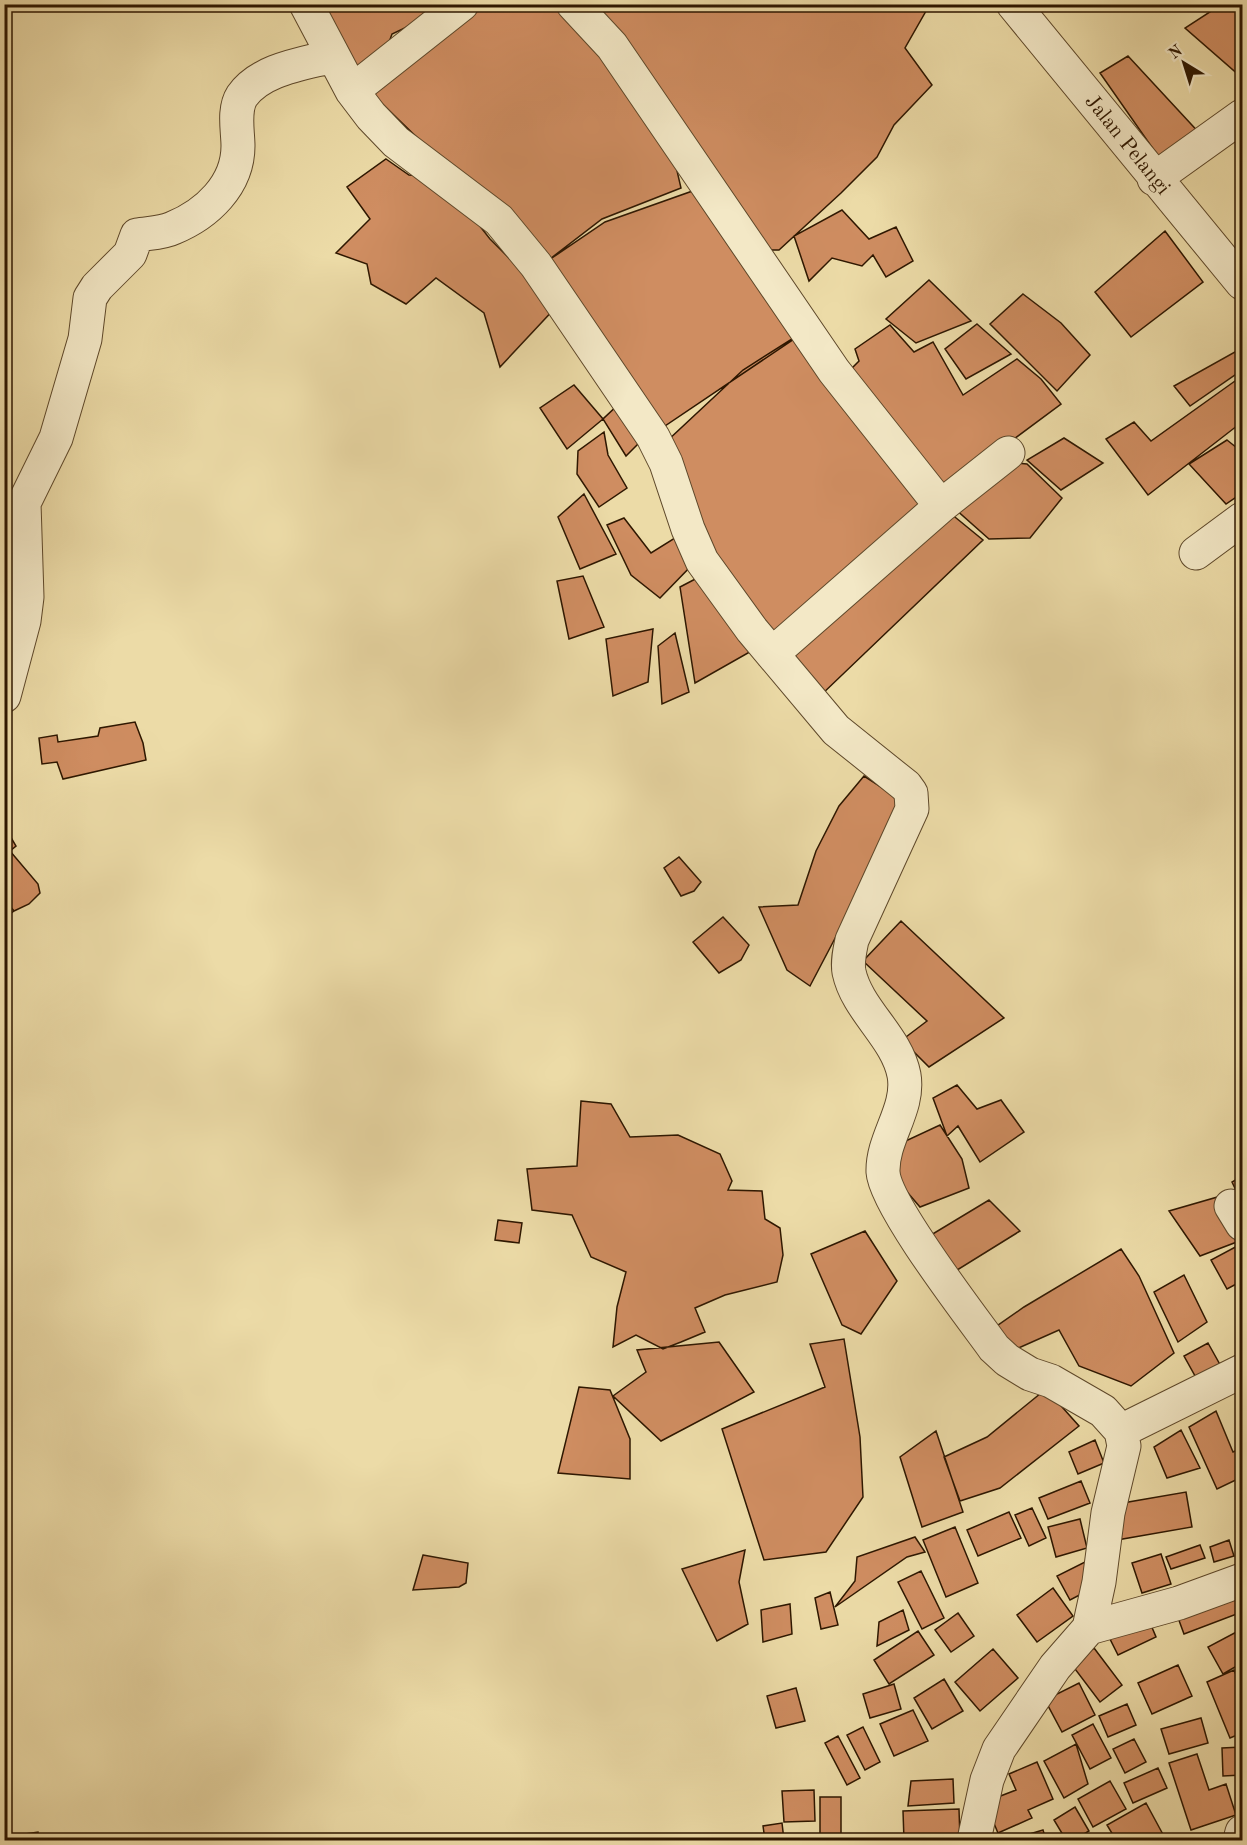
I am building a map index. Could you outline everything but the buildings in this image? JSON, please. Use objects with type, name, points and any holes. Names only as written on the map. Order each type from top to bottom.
[{"type":"street","points":[[306,4],[352,91],[371,116],[396,141],[499,220],[536,265],[653,437],[666,463],[688,529],[702,561],[772,654],[836,730],[892,773],[911,793],[912,809],[852,940],[848,959],[849,972],[858,994],[897,1056],[904,1076],[905,1093],[884,1154],[883,1174],[887,1189],[927,1255],[994,1348],[1015,1365],[1051,1381],[1103,1411],[1121,1431],[1124,1446],[1108,1513],[1099,1582],[1089,1628],[1055,1667],[999,1749],[987,1780],[974,1840]]},
{"type":"street","points":[[352,91],[462,4]]},
{"type":"street","points":[[573,4],[612,46],[834,371],[941,506]]},
{"type":"street","name":"Jalan Pelangi","points":[[1013,4],[1154,179],[1242,283]]},
{"type":"street","points":[[4,696],[24,621],[27,597],[24,503],[56,438],[85,339],[90,298],[103,280],[130,254],[137,235],[172,229],[208,208],[228,185],[238,150],[237,117],[242,97],[264,76],[333,56]]},
{"type":"street","points":[[1154,179],[1242,116]]},
{"type":"street","points":[[772,654],[941,506],[1008,453]]},
{"type":"street","points":[[1196,553],[1242,519]]},
{"type":"street","points":[[1121,1431],[1242,1371]]},
{"type":"street","points":[[1089,1628],[1179,1603],[1242,1580]]},
{"type":"street","points":[[1240,1840],[1242,1832]]}]
